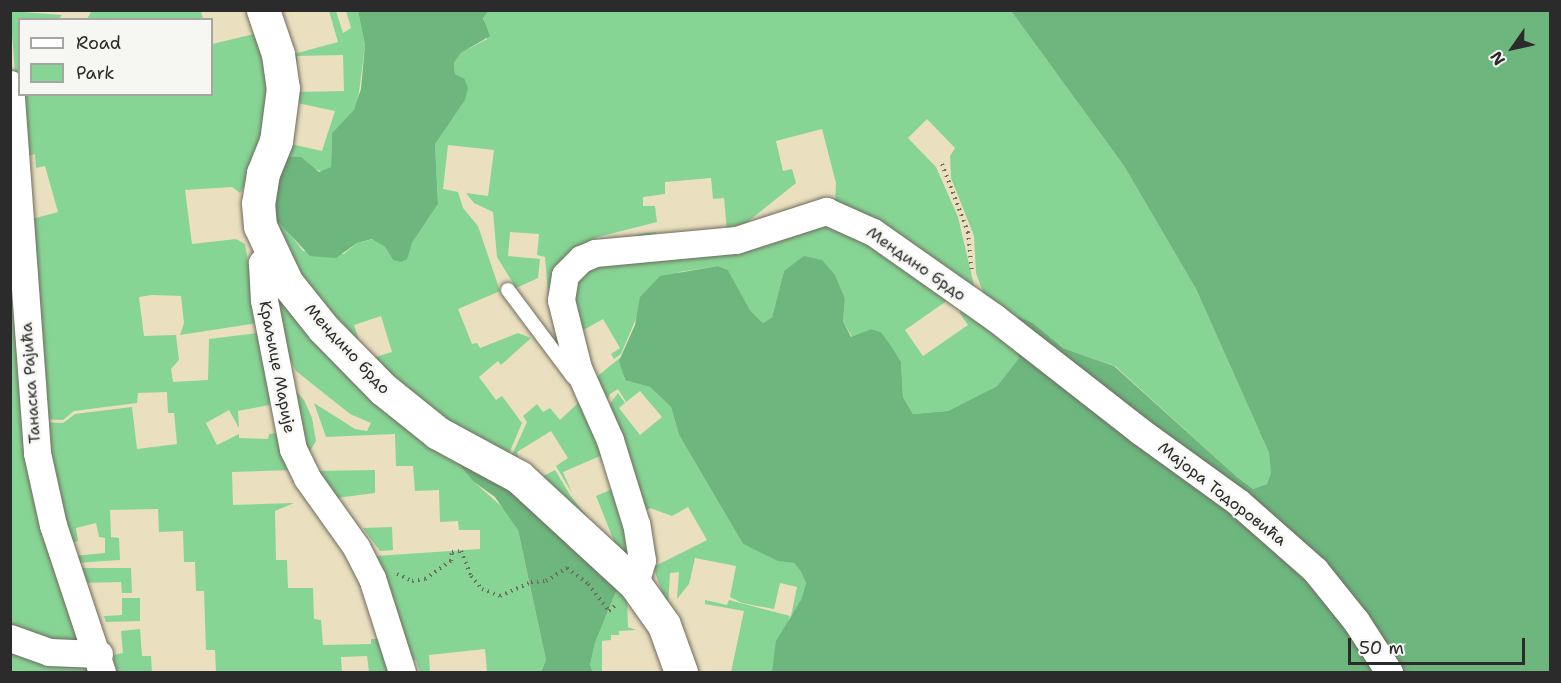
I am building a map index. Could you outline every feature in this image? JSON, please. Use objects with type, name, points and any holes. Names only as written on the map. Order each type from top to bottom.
[{"type":"street","name":"Мендино брдо","points":[[263,10],[278,54],[283,88],[276,141],[262,173],[258,202],[260,226],[270,253],[287,283],[323,328],[382,389],[438,433],[519,477],[631,581],[664,625],[681,672]]},
{"type":"street","name":"Танаска Рајића","points":[[10,84],[37,453],[53,525],[100,663]]},
{"type":"street","name":"Мендино брдо","points":[[631,581],[642,560],[636,524],[610,440],[585,388],[565,323],[561,285],[572,266],[595,254],[736,240],[826,211],[873,232],[978,307],[1140,431]]},
{"type":"street","name":"Краљице Марије","points":[[270,253],[262,263],[264,300],[293,449],[306,478],[368,571],[385,610],[402,672]]},
{"type":"street","name":"Мајора Тодоровића","points":[[1140,431],[1238,501],[1315,570],[1356,621],[1389,672]]},
{"type":"street","points":[[10,638],[49,652],[100,663]]},
{"type":"lane","name":"Мендино брдо","points":[[508,290],[577,382],[585,388]]},
{"type":"path","points":[[942,164],[969,232],[971,269],[980,295],[978,307]]},
{"type":"path","points":[[368,571],[384,570],[419,581],[451,561],[452,552],[460,551],[471,576],[482,589],[500,596],[531,582],[546,582],[567,568],[588,584],[611,611],[631,581]]},
{"type":"green space","points":[[92,10],[201,11],[203,18],[88,18]]},
{"type":"green space","points":[[10,11],[62,15],[60,18],[18,18],[18,96],[213,96],[213,44],[254,34],[273,84],[251,175],[240,193],[232,187],[185,190],[192,244],[236,239],[245,244],[258,323],[180,335],[184,323],[181,296],[152,295],[139,297],[144,336],[176,335],[179,360],[171,369],[173,382],[208,380],[209,339],[259,333],[272,398],[269,405],[238,411],[239,428],[229,410],[206,423],[217,445],[239,434],[239,438],[268,439],[269,434],[276,433],[293,470],[232,472],[233,505],[294,503],[275,511],[276,560],[287,560],[288,588],[313,588],[314,619],[321,620],[323,645],[371,644],[371,639],[382,639],[389,672],[369,672],[367,656],[341,657],[342,672],[216,672],[215,650],[206,650],[204,591],[196,591],[195,562],[184,562],[183,531],[159,532],[158,509],[110,510],[111,537],[119,538],[120,560],[75,563],[73,556],[105,553],[105,538],[99,537],[96,523],[76,528],[78,541],[66,544],[38,422],[63,423],[75,414],[132,407],[137,449],[177,444],[174,413],[168,413],[167,392],[138,393],[137,403],[74,411],[63,420],[37,419],[32,219],[58,212],[45,166],[36,168],[35,154],[22,158]]},
{"type":"green space","points":[[329,11],[336,11],[343,33],[351,28],[346,11],[358,11],[365,45],[358,100],[354,111],[332,133],[331,167],[324,172],[285,160],[286,143],[322,151],[335,111],[297,103],[294,92],[344,91],[343,55],[297,56],[297,73],[290,55],[338,42]]},
{"type":"green space","points":[[358,11],[488,11],[483,18],[490,36],[461,53],[454,63],[455,74],[464,78],[468,88],[465,100],[435,144],[438,204],[412,243],[407,259],[401,262],[393,260],[385,247],[372,239],[357,243],[336,258],[310,256],[273,216],[269,199],[285,160],[290,157],[301,157],[319,172],[331,167],[332,133],[354,110],[361,89],[365,45]]},
{"type":"green space","points":[[488,11],[1011,11],[1124,166],[1196,289],[1269,453],[1272,474],[1267,484],[1253,489],[1237,477],[1115,366],[1063,348],[1033,323],[1012,324],[984,295],[976,273],[974,236],[951,178],[950,156],[955,148],[927,119],[908,138],[936,167],[958,217],[976,294],[835,203],[836,183],[822,129],[776,141],[783,171],[792,169],[796,183],[735,232],[614,240],[656,232],[657,236],[727,230],[724,198],[713,199],[711,178],[665,182],[665,194],[643,197],[643,206],[655,206],[657,222],[598,237],[573,250],[549,306],[545,257],[537,255],[539,234],[510,232],[508,256],[540,259],[538,278],[516,288],[497,257],[493,212],[474,203],[466,193],[488,196],[494,150],[448,145],[443,189],[458,192],[463,208],[478,226],[500,291],[458,309],[472,344],[477,343],[480,348],[518,333],[531,338],[501,365],[498,361],[479,377],[496,400],[502,396],[522,423],[507,458],[478,443],[369,359],[392,352],[381,316],[354,325],[360,343],[310,297],[269,207],[303,251],[344,254],[357,243],[373,239],[385,247],[393,260],[406,259],[412,243],[438,204],[435,144],[444,126],[461,106],[464,78],[455,74],[454,63],[461,53],[487,39],[483,15]]},
{"type":"green space","points":[[1011,11],[1550,11],[1550,672],[1394,672],[1347,602],[1012,324],[1019,317],[1033,323],[1063,348],[1114,366],[1237,477],[1253,489],[1267,484],[1271,473],[1269,453],[1196,289],[1124,166]]},
{"type":"green space","points":[[827,216],[948,300],[905,330],[923,356],[968,325],[959,312],[969,309],[1012,341],[1019,358],[997,386],[948,411],[913,414],[903,397],[901,362],[881,332],[871,329],[852,337],[843,321],[845,298],[784,271],[772,317],[763,323],[750,310],[728,270],[718,266],[679,272],[638,314],[621,354],[614,359],[611,354],[620,348],[603,319],[573,336],[568,279],[582,266]]},
{"type":"green space","points":[[804,256],[822,260],[835,275],[845,299],[843,321],[851,337],[871,329],[881,332],[891,346],[901,362],[903,397],[913,414],[948,411],[997,386],[1019,358],[1012,341],[1285,548],[1384,672],[772,672],[776,641],[801,600],[806,583],[801,572],[794,563],[778,561],[743,544],[679,435],[671,407],[650,387],[625,380],[619,361],[635,325],[640,297],[660,276],[718,266],[728,270],[750,310],[763,323],[772,317],[784,271]]},
{"type":"green space","points":[[276,290],[455,455],[474,482],[509,513],[518,530],[546,660],[541,672],[487,672],[485,649],[429,655],[430,671],[426,672],[420,672],[416,660],[405,661],[376,556],[480,549],[480,530],[459,530],[458,521],[440,522],[439,490],[415,491],[413,466],[396,466],[395,434],[326,437],[314,403],[355,429],[367,431],[371,423],[350,414],[296,371],[286,352],[273,294]]},
{"type":"green space","points":[[22,301],[82,648],[11,632],[10,302]]},
{"type":"green space","points":[[621,357],[624,379],[650,387],[671,407],[679,435],[743,544],[778,560],[794,563],[801,572],[806,583],[798,610],[791,616],[797,587],[780,583],[774,609],[742,603],[730,597],[736,566],[695,558],[689,584],[677,599],[679,572],[670,573],[668,608],[653,567],[707,540],[688,507],[672,516],[650,508],[642,513],[659,560],[642,527],[606,409],[618,393],[625,403],[619,408],[640,435],[662,417],[640,391],[626,402],[618,389],[610,394],[604,407],[589,383]]},
{"type":"green space","points":[[287,381],[304,400],[312,418],[316,441],[307,456],[312,471],[375,470],[375,493],[329,499],[305,463],[285,388]]},
{"type":"green space","points":[[578,394],[612,484],[600,456],[563,472],[572,493],[556,466],[568,458],[551,431],[517,452],[518,458],[512,455],[527,422],[523,416],[537,404],[543,412],[550,408],[560,420],[579,402]]},
{"type":"green space","points":[[453,457],[512,485],[617,589],[595,643],[590,665],[593,672],[541,672],[546,660],[518,530],[495,497],[474,482]]},
{"type":"green space","points":[[555,470],[570,495],[596,528],[538,479]]},
{"type":"green space","points":[[617,487],[628,555],[616,546],[596,496]]},
{"type":"green space","points":[[392,527],[393,550],[380,551],[363,528]]},
{"type":"green space","points":[[77,568],[131,568],[132,593],[122,593],[121,582],[84,583]]},
{"type":"green space","points":[[617,589],[627,594],[628,627],[636,630],[619,631],[619,635],[611,635],[611,640],[602,641],[602,672],[593,672],[590,665],[595,643]]},
{"type":"green space","points":[[122,598],[140,598],[140,621],[106,622],[104,616],[122,615]]},
{"type":"green space","points":[[705,600],[727,605],[729,600],[790,616],[772,672],[731,672],[744,611],[705,604]]},
{"type":"green space","points":[[140,629],[142,656],[151,656],[152,672],[116,672],[113,655],[123,653],[121,631]]},
{"type":"green space","points":[[10,642],[90,660],[94,672],[11,672]]}]
